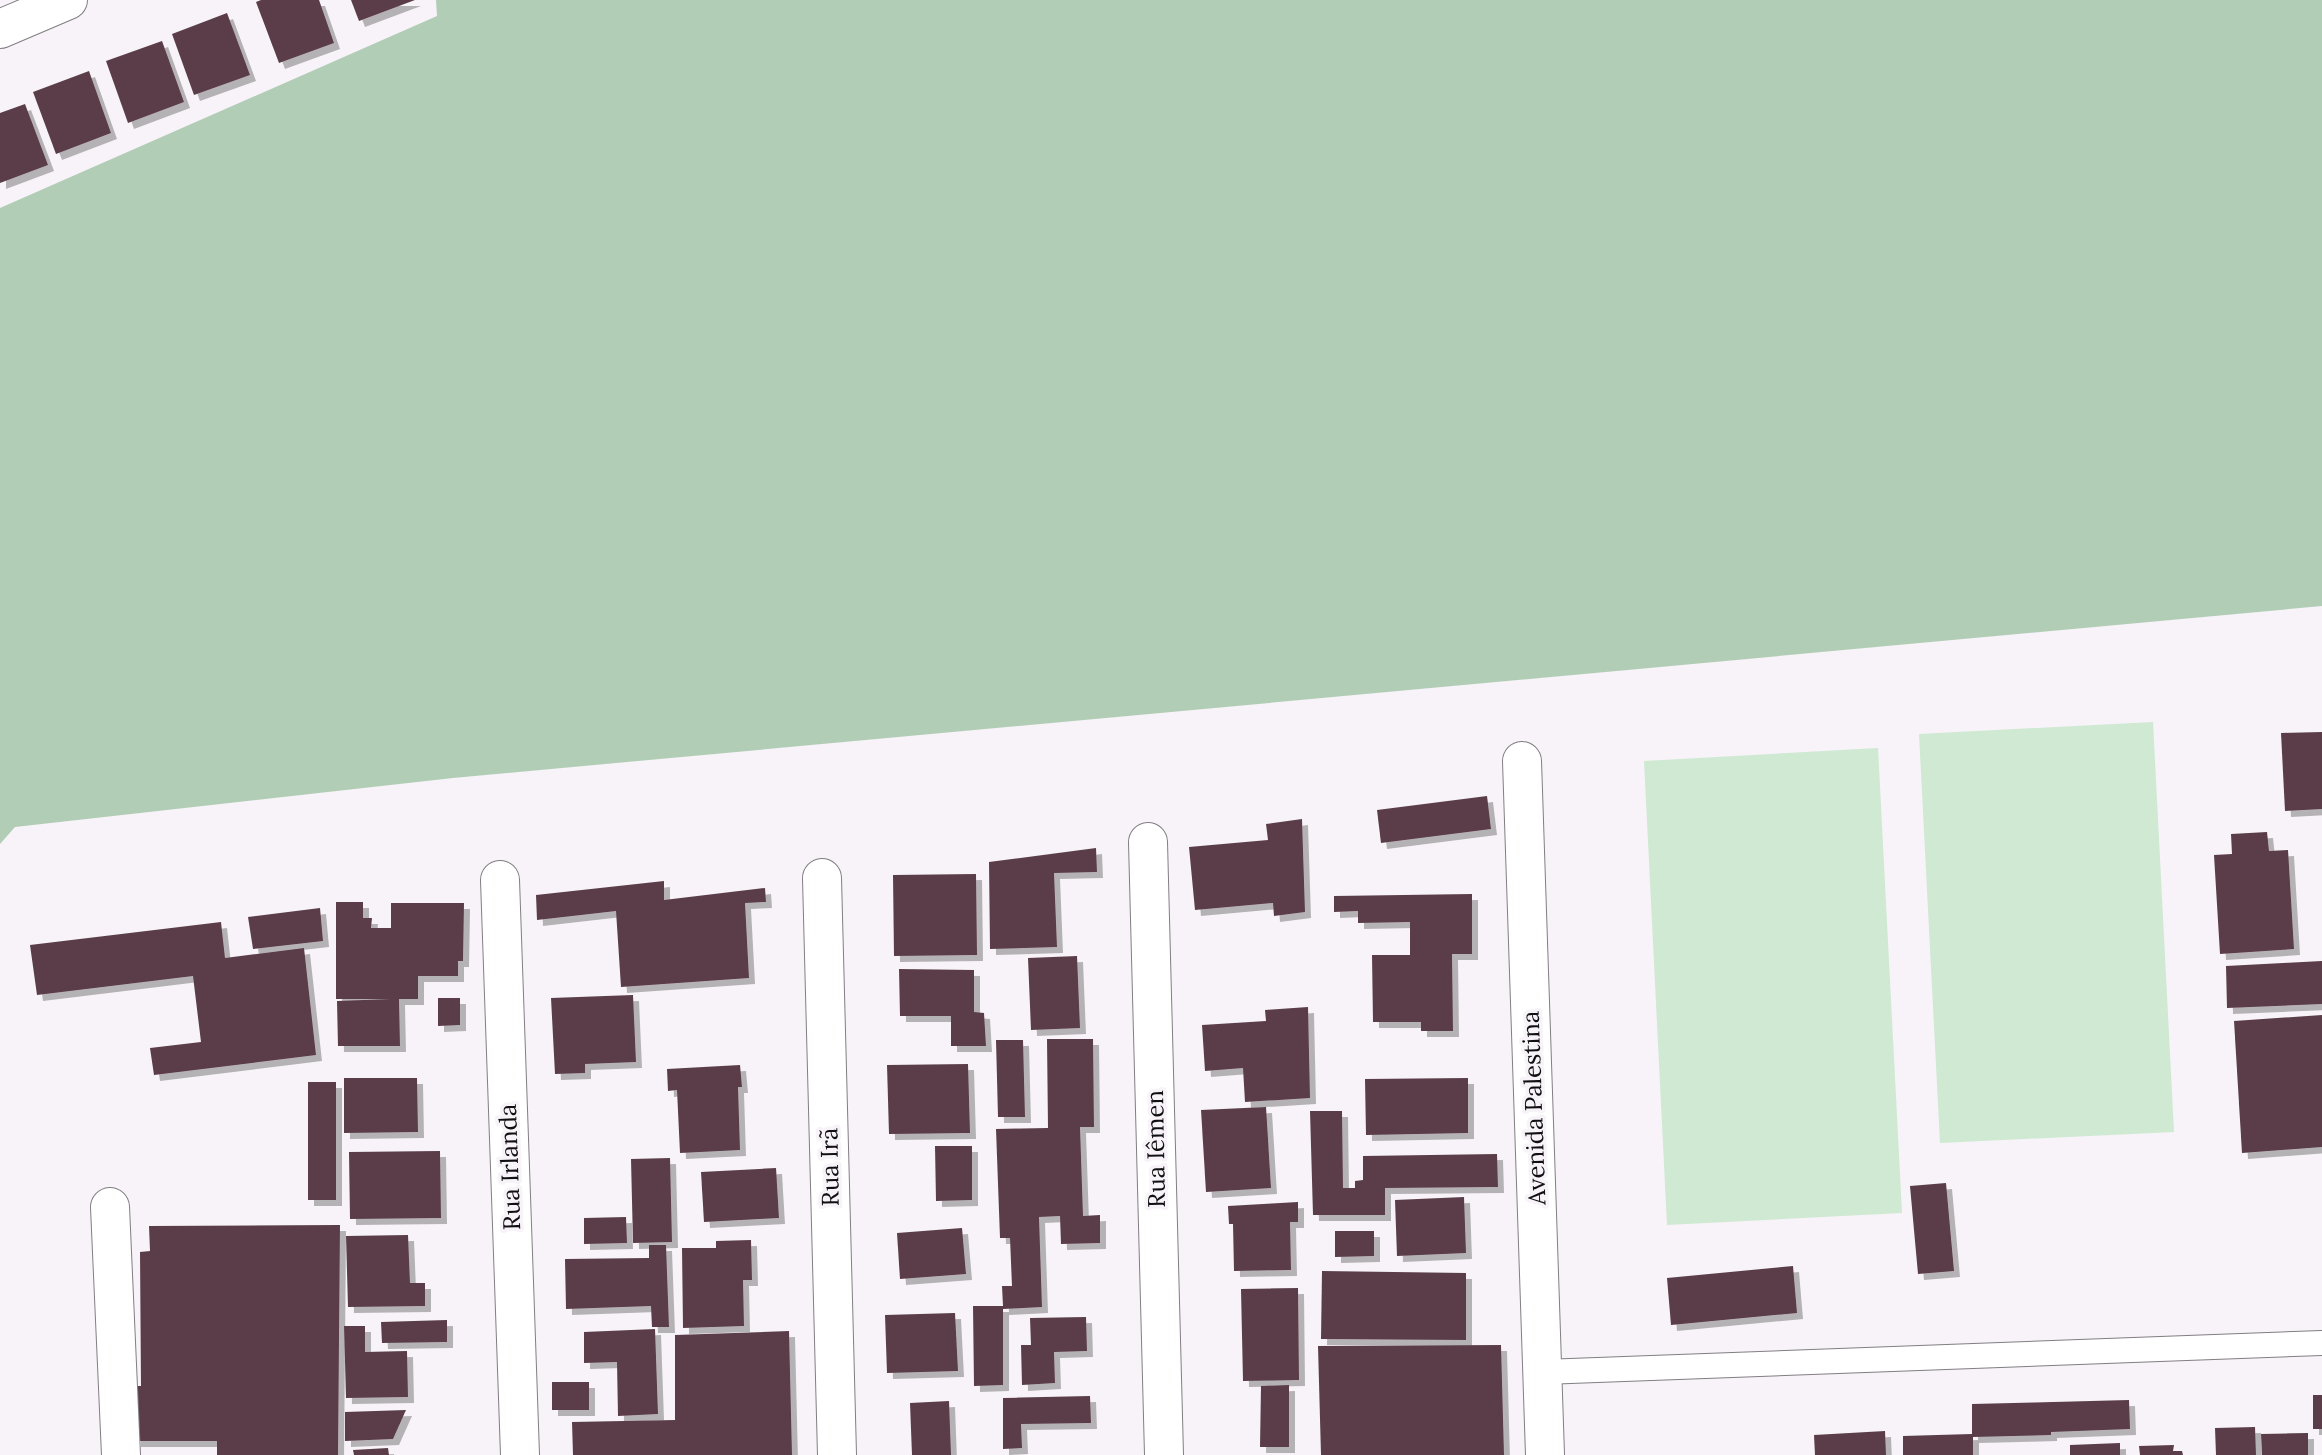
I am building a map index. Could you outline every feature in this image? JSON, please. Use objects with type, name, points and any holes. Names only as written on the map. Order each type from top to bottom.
[{"type":"street","points":[[0,29],[68,0]]},
{"type":"street","name":"Avenida Palestina","points":[[1522,761],[1545,1455]]},
{"type":"street","name":"Rua Iêmen","points":[[1148,842],[1164,1455]]},
{"type":"street","name":"Rua Irã","points":[[822,878],[837,1455]]},
{"type":"street","name":"Rua Irlanda","points":[[500,880],[520,1455]]},
{"type":"street","points":[[110,1207],[121,1455]]},
{"type":"lane","points":[[1543,1372],[2322,1343]]},
{"type":"green space","points":[[436,0],[2322,0],[2322,606],[453,778],[15,827],[0,844],[0,208],[437,16]]},
{"type":"green space","points":[[2153,722],[2174,1132],[1940,1143],[1919,734]]},
{"type":"green space","points":[[1878,748],[1902,1213],[1667,1225],[1644,761]]},
{"type":"building","points":[[319,0],[334,43],[279,63],[256,2]]},
{"type":"building","points":[[351,0],[415,0],[359,21]]},
{"type":"building","points":[[227,13],[250,75],[194,95],[172,34]]},
{"type":"building","points":[[162,41],[184,102],[128,123],[106,61]]},
{"type":"building","points":[[89,71],[111,133],[56,154],[33,92]]},
{"type":"building","points":[[25,104],[48,165],[0,183],[0,113]]},
{"type":"building","points":[[2322,732],[2322,809],[2285,811],[2281,733]]},
{"type":"building","points":[[1487,796],[1491,829],[1381,843],[1377,810]]},
{"type":"building","points":[[1302,819],[1305,912],[1274,916],[1273,903],[1195,910],[1189,847],[1268,840],[1266,824]]},
{"type":"building","points":[[2267,832],[2269,851],[2288,850],[2294,949],[2220,954],[2214,855],[2232,854],[2231,834]]},
{"type":"building","points":[[1096,848],[1097,872],[1054,873],[1057,947],[990,949],[989,862]]},
{"type":"building","points":[[976,874],[977,955],[894,956],[893,875]]},
{"type":"building","points":[[664,881],[664,900],[765,888],[766,902],[745,903],[749,978],[621,987],[616,911],[537,920],[536,895]]},
{"type":"building","points":[[1472,894],[1472,954],[1452,954],[1453,1031],[1421,1031],[1421,1022],[1373,1022],[1372,955],[1410,955],[1410,922],[1358,923],[1358,911],[1334,912],[1334,896]]},
{"type":"building","points":[[336,902],[363,902],[363,918],[372,918],[371,928],[391,928],[391,903],[464,903],[463,961],[458,961],[458,976],[418,976],[418,999],[399,999],[400,1046],[338,1046],[337,1001],[390,999],[336,999]]},
{"type":"building","points":[[320,908],[323,941],[253,949],[248,917]]},
{"type":"building","points":[[221,922],[225,958],[304,948],[316,1055],[154,1075],[150,1048],[201,1042],[193,976],[37,995],[30,945]]},
{"type":"building","points":[[1077,956],[1080,1028],[1031,1030],[1028,958]]},
{"type":"building","points":[[2322,961],[2322,1004],[2227,1008],[2226,966]]},
{"type":"building","points":[[899,969],[974,970],[974,1012],[984,1013],[986,1046],[951,1046],[951,1016],[900,1016]]},
{"type":"building","points":[[633,995],[636,1062],[585,1064],[585,1073],[555,1074],[551,998]]},
{"type":"building","points":[[438,998],[460,998],[460,1025],[438,1026]]},
{"type":"building","points":[[1308,1007],[1310,1098],[1245,1102],[1243,1068],[1205,1071],[1202,1025],[1266,1021],[1265,1010]]},
{"type":"building","points":[[2322,1015],[2322,1147],[2242,1153],[2234,1021]]},
{"type":"building","points":[[1047,1039],[1093,1039],[1094,1127],[1080,1127],[1083,1216],[1100,1215],[1100,1243],[1061,1244],[1060,1216],[1039,1217],[1042,1307],[1003,1309],[1003,1385],[974,1386],[973,1306],[1003,1306],[1002,1286],[1012,1286],[1010,1238],[1000,1238],[996,1129],[1048,1128]]},
{"type":"building","points":[[996,1040],[1023,1040],[1025,1117],[998,1117]]},
{"type":"building","points":[[968,1064],[970,1133],[889,1134],[887,1065]]},
{"type":"building","points":[[740,1065],[740,1150],[680,1153],[677,1090],[668,1091],[667,1069]]},
{"type":"building","points":[[344,1078],[417,1078],[418,1132],[344,1133]]},
{"type":"building","points":[[1468,1078],[1468,1133],[1366,1135],[1365,1079]]},
{"type":"building","points":[[308,1082],[336,1082],[336,1200],[308,1200]]},
{"type":"building","points":[[1266,1107],[1271,1188],[1206,1192],[1201,1110]]},
{"type":"building","points":[[1310,1111],[1342,1111],[1343,1188],[1355,1188],[1355,1181],[1363,1180],[1363,1156],[1497,1154],[1498,1187],[1385,1188],[1385,1215],[1313,1215]]},
{"type":"building","points":[[935,1146],[972,1146],[972,1200],[936,1201]]},
{"type":"building","points":[[440,1151],[441,1218],[350,1219],[349,1152]]},
{"type":"building","points":[[670,1158],[672,1242],[633,1243],[631,1159]]},
{"type":"building","points":[[776,1168],[779,1218],[704,1222],[701,1172]]},
{"type":"building","points":[[1946,1183],[1954,1271],[1918,1274],[1910,1186]]},
{"type":"building","points":[[1464,1197],[1466,1253],[1397,1256],[1395,1200]]},
{"type":"building","points":[[1298,1202],[1298,1222],[1290,1222],[1291,1270],[1234,1271],[1233,1224],[1229,1224],[1228,1206]]},
{"type":"building","points":[[626,1217],[627,1243],[584,1244],[584,1218]]},
{"type":"building","points":[[340,1225],[338,1455],[217,1455],[217,1441],[135,1441],[135,1386],[141,1386],[140,1252],[150,1251],[149,1226]]},
{"type":"building","points":[[962,1228],[966,1274],[900,1279],[897,1233]]},
{"type":"building","points":[[1335,1231],[1374,1231],[1374,1256],[1335,1257]]},
{"type":"building","points":[[408,1235],[410,1283],[425,1283],[425,1306],[348,1307],[346,1236]]},
{"type":"building","points":[[751,1240],[752,1280],[743,1280],[744,1326],[683,1328],[682,1248],[716,1248],[716,1241]]},
{"type":"building","points":[[649,1245],[666,1245],[669,1327],[652,1327],[651,1306],[566,1309],[565,1259],[649,1258]]},
{"type":"building","points":[[1793,1266],[1797,1313],[1671,1325],[1667,1278]]},
{"type":"building","points":[[1322,1271],[1466,1273],[1466,1340],[1321,1339]]},
{"type":"building","points":[[1298,1288],[1299,1380],[1243,1381],[1241,1289]]},
{"type":"building","points":[[955,1313],[958,1371],[887,1373],[885,1315]]},
{"type":"building","points":[[1086,1317],[1087,1351],[1054,1352],[1055,1383],[1022,1385],[1021,1345],[1031,1345],[1030,1318]]},
{"type":"building","points":[[447,1320],[447,1342],[382,1343],[381,1322]]},
{"type":"building","points":[[344,1326],[365,1326],[365,1352],[407,1351],[408,1397],[346,1398]]},
{"type":"building","points":[[655,1329],[658,1414],[618,1416],[617,1362],[584,1363],[584,1332]]},
{"type":"building","points":[[789,1331],[792,1455],[573,1455],[572,1422],[675,1420],[675,1335]]},
{"type":"building","points":[[1501,1345],[1504,1455],[1321,1455],[1318,1346]]},
{"type":"building","points":[[552,1382],[589,1382],[589,1410],[552,1410]]},
{"type":"building","points":[[1289,1385],[1289,1447],[1260,1447],[1261,1386]]},
{"type":"building","points":[[2313,1395],[2322,1395],[2322,1429],[2313,1429]]},
{"type":"building","points":[[1090,1396],[1091,1423],[1021,1424],[1022,1448],[1003,1449],[1003,1398]]},
{"type":"building","points":[[2129,1400],[2130,1429],[1973,1437],[1973,1455],[1903,1455],[1903,1436],[1972,1434],[1972,1404]]},
{"type":"building","points":[[949,1401],[951,1455],[912,1455],[910,1403]]},
{"type":"building","points":[[406,1410],[393,1439],[345,1441],[345,1412]]},
{"type":"building","points":[[2255,1427],[2256,1455],[2216,1455],[2215,1428]]},
{"type":"building","points":[[1885,1431],[1886,1455],[1815,1455],[1814,1435]]},
{"type":"building","points":[[2308,1433],[2308,1455],[2262,1455],[2261,1434]]},
{"type":"building","points":[[2120,1443],[2120,1455],[2070,1455],[2070,1445]]},
{"type":"building","points":[[2174,1445],[2173,1451],[2182,1451],[2183,1455],[2140,1455],[2139,1446]]},
{"type":"building","points":[[388,1448],[389,1455],[354,1455],[353,1450]]}]
